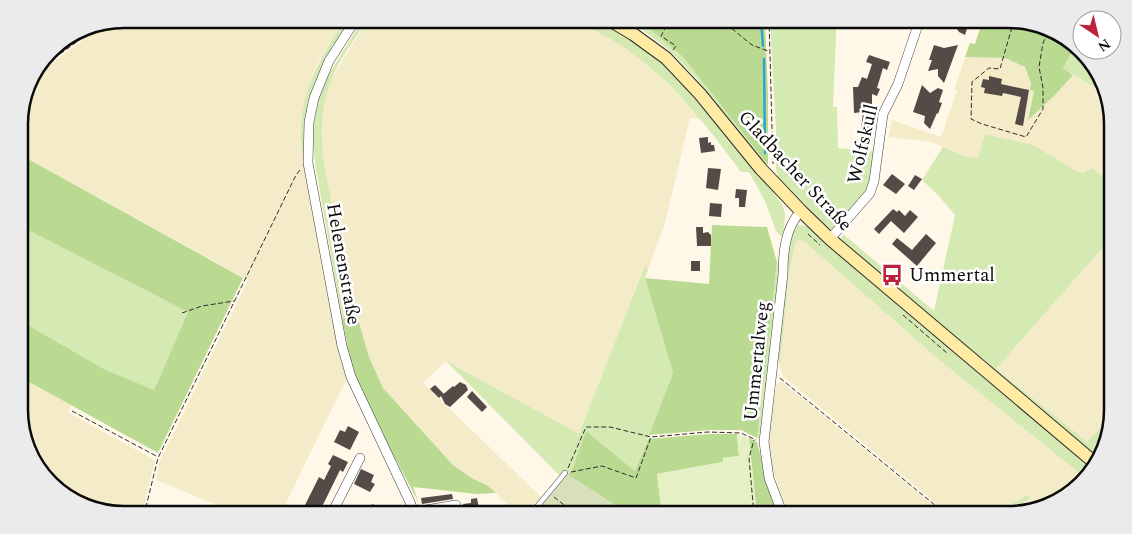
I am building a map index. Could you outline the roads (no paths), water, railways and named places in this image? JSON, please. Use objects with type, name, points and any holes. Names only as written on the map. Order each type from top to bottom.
[{"type":"main road","name":"Gladbacher Straße","points":[[623,28],[666,58],[700,94],[768,176],[830,240],[1091,460]]},
{"type":"street","name":"Helenenstraße","points":[[350,28],[329,61],[314,98],[309,122],[308,163],[342,346],[351,377],[410,506]]},
{"type":"street","name":"Wolfskull","points":[[830,240],[870,192],[874,181],[883,114],[898,84],[917,28]]},
{"type":"street","name":"Ummertalweg","points":[[780,506],[769,478],[764,442],[784,250],[794,218],[801,211]]},
{"type":"street","points":[[338,506],[360,458]]},
{"type":"lane","points":[[537,506],[566,473]]},
{"type":"waterway","points":[[762,28],[763,46]]},
{"type":"waterway","points":[[764,59],[765,153]]},
{"type":"place","name":"Ummertal","points":[[892,275]]}]
